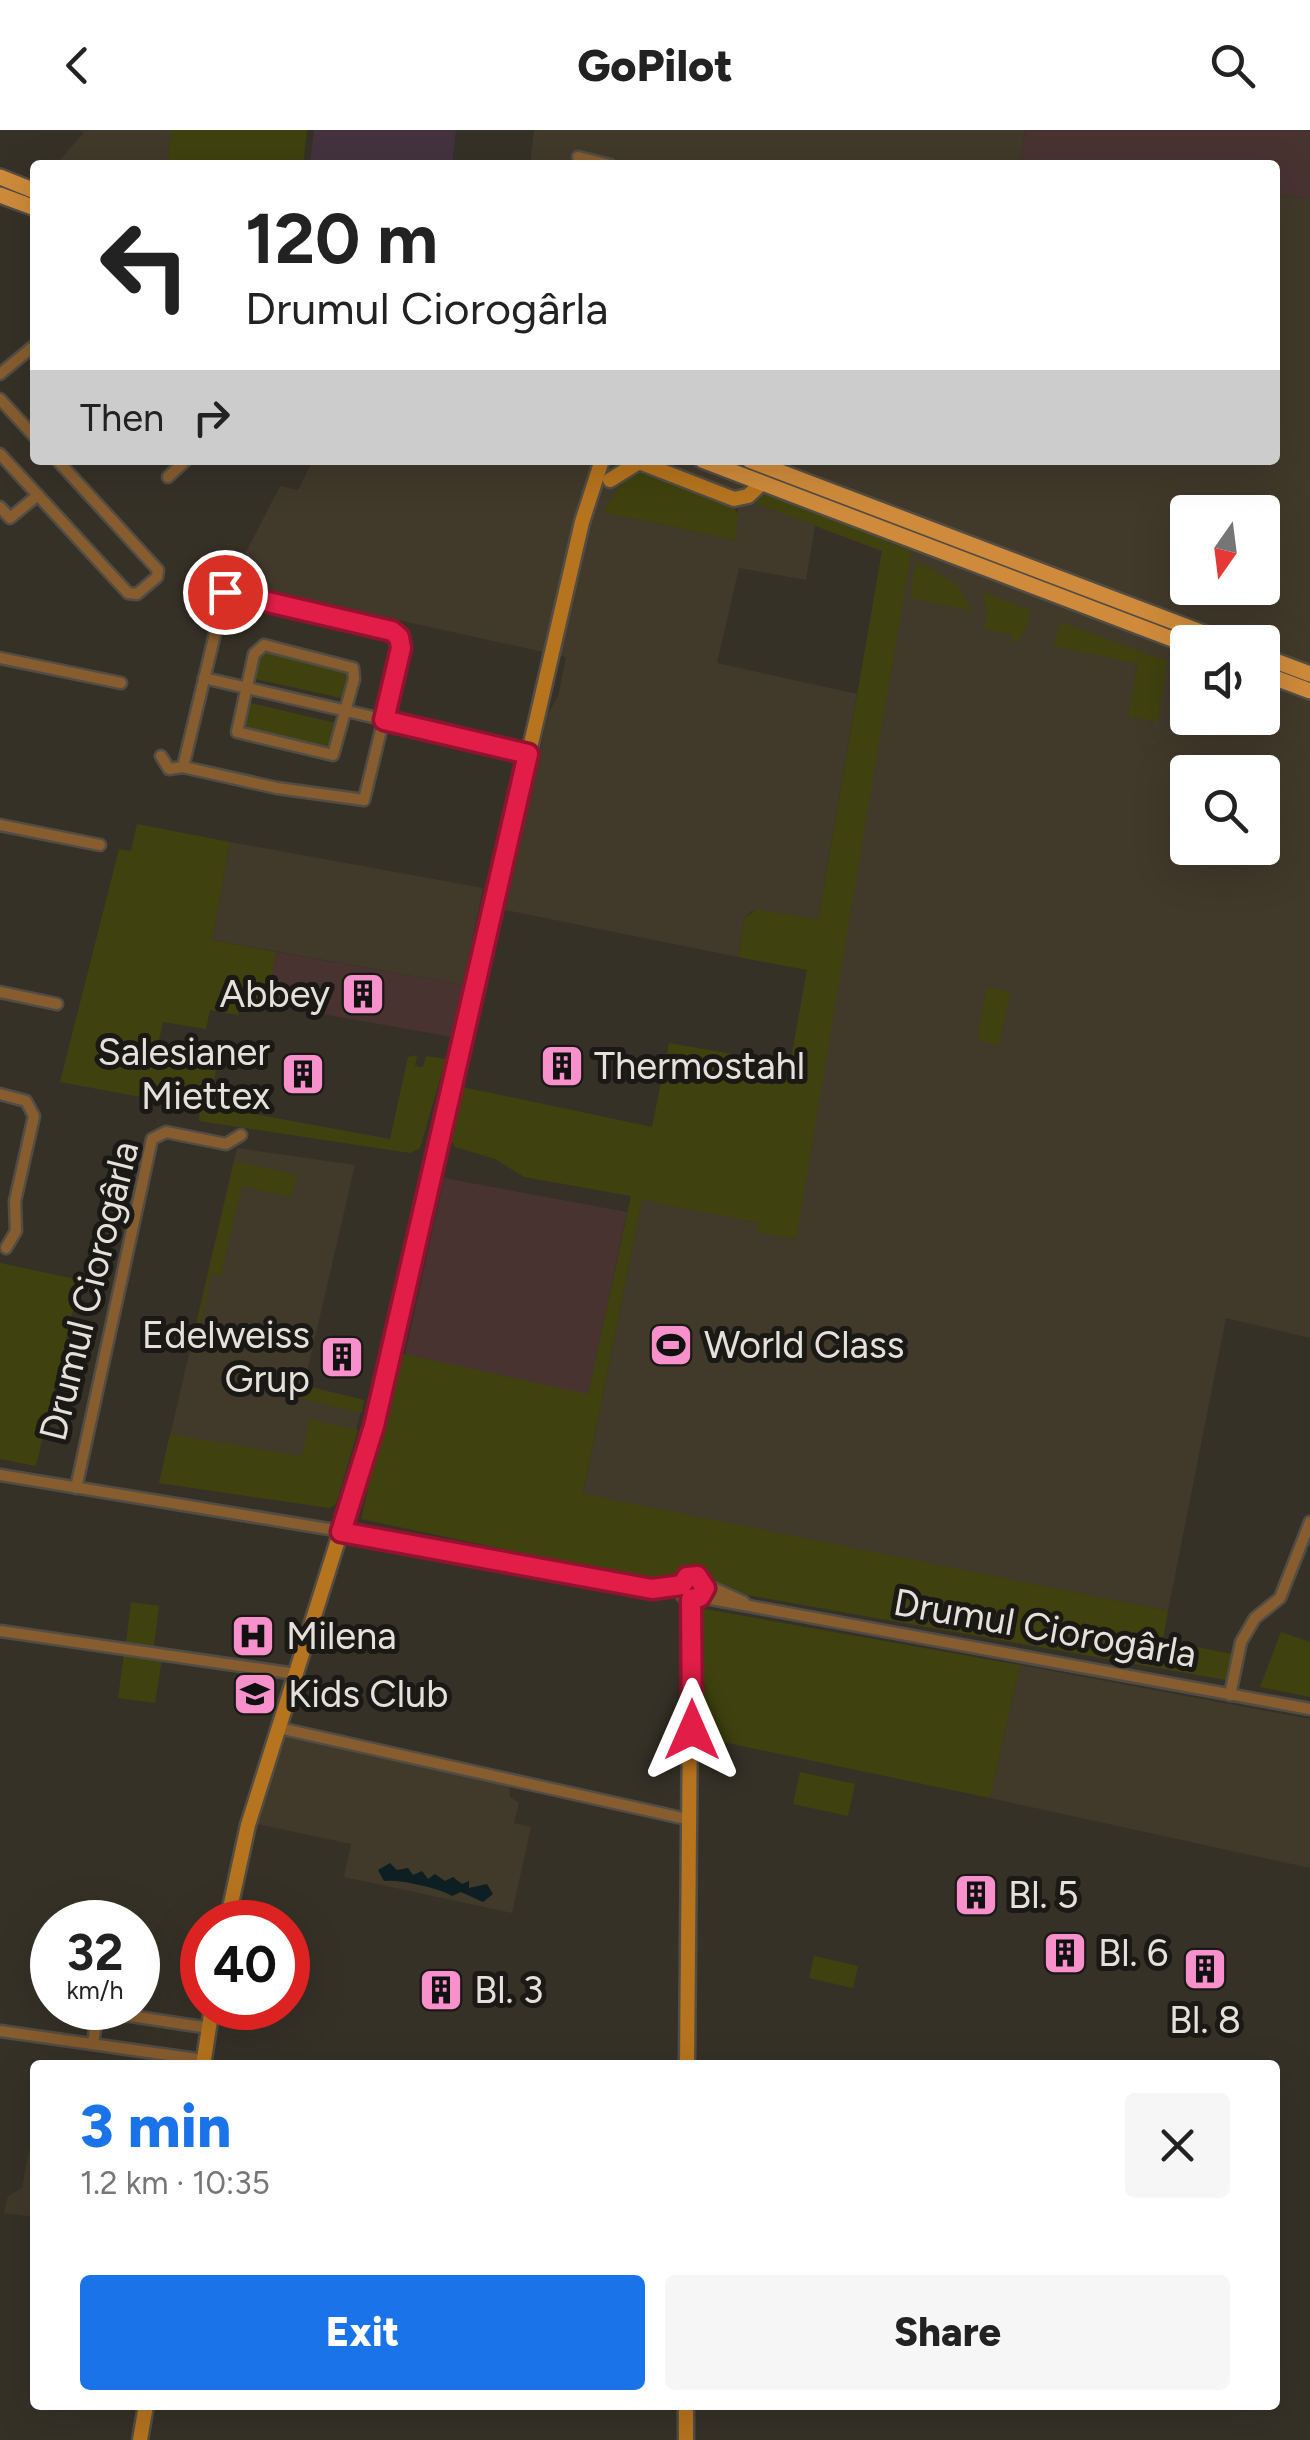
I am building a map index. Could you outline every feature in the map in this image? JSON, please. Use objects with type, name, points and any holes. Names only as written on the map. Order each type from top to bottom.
[{"type":"main road","points":[[0,178],[30,188]]},
{"type":"main road","points":[[0,194],[30,206]]},
{"type":"main road","points":[[715,465],[1176,625]]},
{"type":"main road","points":[[761,465],[1170,637]]},
{"type":"main road","points":[[1280,663],[1304,672]]},
{"type":"main road","points":[[1280,679],[1310,691]]},
{"type":"street","points":[[578,157],[590,160]]},
{"type":"street","points":[[0,374],[30,349]]},
{"type":"street","points":[[0,398],[30,431]]},
{"type":"street","points":[[0,454],[128,592],[137,594],[157,576],[158,570],[62,465]]},
{"type":"street","points":[[168,476],[180,465]]},
{"type":"street","points":[[231,1900],[248,1825],[374,1426],[582,522],[600,465]]},
{"type":"street","points":[[582,522],[618,465]]},
{"type":"street","points":[[610,480],[634,465]]},
{"type":"street","points":[[647,465],[734,499],[748,496],[762,483]]},
{"type":"street","points":[[0,507],[10,518],[38,495]]},
{"type":"street","points":[[161,756],[169,769],[183,766],[360,802],[366,797],[401,648],[396,634],[225,592],[183,766]]},
{"type":"street","points":[[261,646],[316,656],[352,668],[346,711],[336,752],[327,756],[240,735],[236,728],[254,654],[261,646]]},
{"type":"street","points":[[0,658],[121,683]]},
{"type":"street","points":[[204,678],[528,754]]},
{"type":"street","points":[[0,825],[100,845]]},
{"type":"street","points":[[0,992],[57,1004]]},
{"type":"street","points":[[0,1094],[26,1101],[34,1110],[15,1202],[16,1231],[6,1248]]},
{"type":"street","name":"Drumul Ciorogârla","points":[[76,1488],[152,1139],[166,1132],[226,1144],[241,1136]]},
{"type":"street","points":[[0,1474],[645,1588],[682,1585],[699,1593]]},
{"type":"street","points":[[320,1528],[348,1512]]},
{"type":"street","points":[[1230,1695],[1246,1629],[1280,1598],[1310,1522]]},
{"type":"street","points":[[682,1585],[693,1576],[699,1593],[687,2060]]},
{"type":"street","name":"Drumul Ciorogârla","points":[[699,1593],[768,1610],[1310,1709]]},
{"type":"street","points":[[0,1631],[296,1674]]},
{"type":"street","points":[[279,1728],[692,1820]]},
{"type":"street","points":[[93,2043],[98,2011],[180,2024]]},
{"type":"street","points":[[203,2060],[209,2030]]},
{"type":"street","points":[[0,2032],[191,2060]]},
{"type":"street","points":[[140,2440],[145,2410]]},
{"type":"street","points":[[686,2410],[686,2440]]},
{"type":"shaded area","points":[[78,130],[172,130],[168,160],[60,160],[84,133]]},
{"type":"shaded area","points":[[172,130],[307,130],[304,160],[168,160]]},
{"type":"shaded area","points":[[314,130],[456,130],[453,160],[311,160]]},
{"type":"shaded area","points":[[534,130],[1025,130],[1021,160],[531,160]]},
{"type":"shaded area","points":[[1025,130],[1310,130],[1310,199],[1280,195],[1280,160],[1022,160]]},
{"type":"shaded area","points":[[1280,195],[1310,199],[1310,1338],[1226,1318],[1168,1611],[583,1495],[642,1199],[759,1223],[758,1231],[795,1239],[882,551],[815,526],[806,580],[739,568],[717,663],[857,694],[818,920],[751,911],[745,918],[738,957],[505,910],[548,713],[558,697],[566,657],[230,583],[280,486],[298,490],[310,465],[1280,465]],"holes":[[[639,472],[738,508],[735,540],[604,512],[625,479]]]},
{"type":"shaded area","points":[[643,469],[731,502],[738,515],[735,540],[603,512],[625,479]]},
{"type":"shaded area","points":[[769,493],[906,545],[911,552],[796,1239],[757,1232],[759,1223],[642,1200],[583,1494],[1168,1611],[1163,1640],[1236,1655],[1231,1681],[583,1566],[361,1519],[399,1353],[588,1394],[631,1196],[524,1177],[495,1159],[455,1147],[448,1134],[458,1086],[652,1127],[669,1043],[790,1064],[807,970],[738,957],[745,918],[757,909],[818,920],[882,551],[753,502],[759,494]]},
{"type":"shaded area","points":[[916,561],[957,584],[972,611],[910,598]]},
{"type":"shaded area","points":[[982,592],[1031,610],[1020,637],[1011,643],[1013,635],[984,629],[987,610]]},
{"type":"shaded area","points":[[1066,624],[1167,661],[1158,722],[1128,716],[1138,664],[1054,646],[1059,625]]},
{"type":"shaded area","points":[[264,651],[346,669],[350,679],[346,699],[251,678],[256,658]]},
{"type":"shaded area","points":[[246,702],[340,724],[330,750],[243,730]]},
{"type":"shaded area","points":[[137,824],[230,842],[212,940],[276,952],[266,1004],[240,998],[238,1015],[210,1010],[206,1029],[163,1022],[155,1058],[216,1070],[210,1106],[390,1139],[408,1057],[417,1055],[415,1066],[423,1067],[426,1056],[446,1059],[420,1148],[410,1153],[199,1121],[200,1108],[60,1082],[119,849],[131,851]]},
{"type":"shaded area","points":[[230,842],[483,888],[463,985],[212,940]]},
{"type":"shaded area","points":[[276,952],[463,985],[452,1037],[266,1004]]},
{"type":"shaded area","points":[[987,987],[1010,992],[999,1045],[980,1041],[978,1033]]},
{"type":"shaded area","points":[[237,1148],[355,1165],[304,1385],[364,1400],[336,1504],[330,1508],[159,1483]]},
{"type":"shaded area","points":[[234,1161],[297,1175],[292,1197],[242,1186],[221,1276],[212,1274],[198,1335],[194,1334]]},
{"type":"shaded area","points":[[444,1178],[627,1212],[588,1395],[405,1355]]},
{"type":"shaded area","points":[[0,1263],[80,1280],[36,1466],[0,1459]]},
{"type":"shaded area","points":[[297,1371],[307,1373],[304,1386],[364,1400],[362,1413],[291,1396]]},
{"type":"shaded area","points":[[310,1419],[358,1430],[336,1504],[330,1508],[159,1483],[170,1434],[302,1456]]},
{"type":"shaded area","points":[[131,1602],[159,1606],[154,1646],[126,1642]]},
{"type":"shaded area","points":[[699,1608],[1020,1665],[990,1798],[699,1737]]},
{"type":"shaded area","points":[[1281,1632],[1310,1642],[1310,1697],[1260,1687]]},
{"type":"shaded area","points":[[124,1653],[162,1659],[155,1703],[118,1698]]},
{"type":"shaded area","points":[[1020,1665],[1310,1719],[1310,1868],[990,1798]]},
{"type":"shaded area","points":[[287,1733],[484,1781],[509,1783],[510,1797],[519,1803],[514,1823],[531,1827],[512,1913],[344,1877],[351,1844],[257,1824]]},
{"type":"shaded area","points":[[800,1772],[855,1784],[848,1816],[793,1804]]},
{"type":"shaded area","points":[[390,1863],[397,1870],[408,1868],[413,1875],[422,1871],[428,1879],[435,1874],[445,1881],[453,1877],[462,1884],[469,1881],[469,1888],[487,1884],[493,1894],[483,1902],[461,1892],[452,1896],[419,1885],[384,1881],[378,1870]]},
{"type":"shaded area","points":[[814,1956],[858,1966],[853,1988],[809,1978]]},
{"type":"shaded area","points":[[30,2150],[30,2216],[4,2213],[8,2196],[22,2188]]},
{"type":"place","name":"Abbey","points":[[363,994]]},
{"type":"place","name":"Thermostahl","points":[[562,1066]]},
{"type":"place","name":"Salesianer Miettex","points":[[303,1074]]},
{"type":"place","name":"World Class","points":[[671,1345]]},
{"type":"place","name":"Edelweiss Grup","points":[[342,1357]]},
{"type":"place","name":"Milena","points":[[253,1636]]},
{"type":"place","name":"Kids Club","points":[[255,1694]]},
{"type":"place","name":"Bl. 5","points":[[976,1895]]},
{"type":"place","name":"Bl. 6","points":[[1065,1953]]},
{"type":"place","name":"Bl. 8","points":[[1205,1969]]},
{"type":"place","name":"Bl. 3","points":[[441,1990]]},
{"type":"route","points":[[225,592],[392,631],[399,637],[401,648],[384,720],[528,754],[374,1426],[341,1532],[652,1589],[682,1585],[687,1577],[697,1576],[705,1588],[700,1597],[691,1599],[692,1730]]}]
